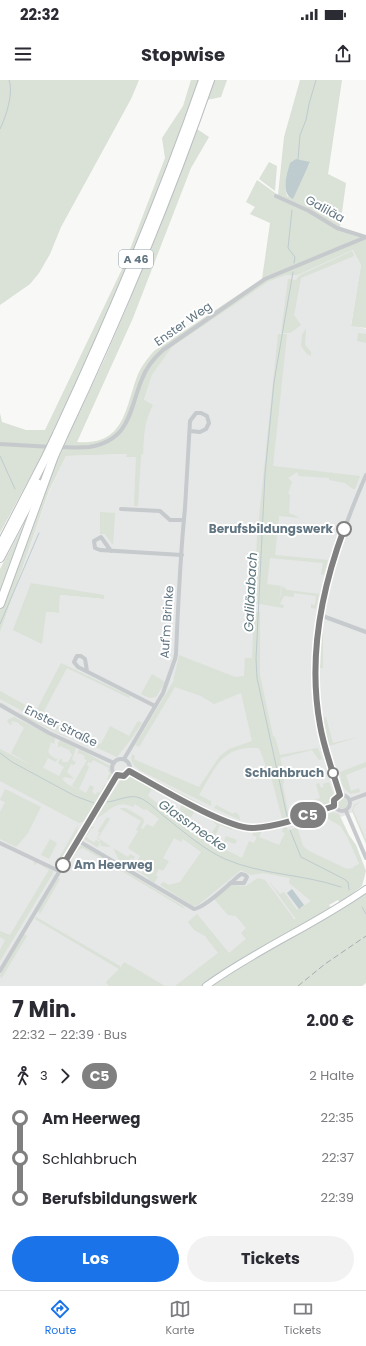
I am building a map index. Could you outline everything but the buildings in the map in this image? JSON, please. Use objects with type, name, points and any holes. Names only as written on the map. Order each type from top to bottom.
[{"type":"highway","name":"A 46","points":[[61,434],[145,237],[203,80]]},
{"type":"highway","name":"A 46","points":[[0,558],[101,356],[151,239],[210,80]]},
{"type":"highway","name":"A 46","points":[[0,546],[50,456]]},
{"type":"highway","points":[[0,604],[50,456]]},
{"type":"highway","points":[[0,539],[18,512]]},
{"type":"main road","points":[[206,986],[258,952],[337,909],[366,889]]},
{"type":"street","name":"Galiläa","points":[[276,196],[309,211],[337,228],[366,237]]},
{"type":"street","name":"Enster Weg","points":[[0,444],[84,447],[105,442],[117,434],[126,424],[133,409],[145,372],[163,350],[266,279],[366,237]]},
{"type":"street","name":"Auf'm Brinke","points":[[124,759],[167,685],[175,659],[184,520],[190,431],[191,419],[194,415],[201,413],[207,416],[209,423],[206,429],[200,432],[190,431]]},
{"type":"street","points":[[340,795],[324,745],[318,711],[316,656],[320,615],[333,563],[366,475]]},
{"type":"street","points":[[122,508],[158,511],[170,520],[184,520]]},
{"type":"street","points":[[112,551],[182,555]]},
{"type":"street","points":[[320,615],[366,632]]},
{"type":"street","points":[[87,671],[156,706]]},
{"type":"street","name":"Enster Straße","points":[[0,705],[49,733],[114,763]]},
{"type":"street","points":[[124,759],[129,764],[129,771],[124,776],[117,775],[113,771],[114,763],[117,760],[124,759]]},
{"type":"street","points":[[129,771],[224,820],[246,828],[264,827],[286,823],[334,806]]},
{"type":"street","points":[[0,971],[117,775]]},
{"type":"street","points":[[350,800],[366,794]]},
{"type":"street","points":[[340,795],[347,796],[350,800],[350,807],[346,811],[339,811],[334,806],[334,800],[340,795]]},
{"type":"street","points":[[346,811],[366,858]]},
{"type":"street","points":[[78,840],[194,909],[200,907],[230,883]]},
{"type":"street","points":[[0,843],[59,871]]},
{"type":"shaded area","points":[[0,80],[139,80],[131,99],[61,227],[50,254],[39,273],[30,284],[0,305]]},
{"type":"shaded area","points":[[191,80],[199,80],[174,153],[130,267],[51,438],[0,533],[0,413],[2,422],[26,430],[45,430],[124,265],[165,158],[162,138],[183,106]]},
{"type":"shaded area","points":[[213,80],[227,80],[221,97],[207,100]]},
{"type":"shaded area","points":[[300,80],[342,80],[328,174],[346,183],[340,227],[366,238],[366,328],[351,326],[361,265],[353,250],[298,275],[286,275],[268,282],[172,347],[152,375],[144,400],[153,405],[146,423],[143,454],[141,455],[138,506],[134,506],[136,457],[126,457],[127,454],[66,456],[49,491],[0,633],[0,610],[49,477],[105,358],[129,302],[197,129],[209,137],[191,168],[133,318],[77,442],[93,442],[105,438],[114,431],[121,422],[126,411],[138,374],[154,351],[262,279],[270,223],[250,214],[255,207],[246,202],[257,180],[278,195],[284,137]],"holes":[[[296,159],[310,163],[297,186],[288,197],[285,187],[287,177],[293,163]]]},
{"type":"shaded area","points":[[296,159],[310,162],[293,199],[287,193],[286,178],[290,163]]},
{"type":"shaded area","points":[[269,162],[277,166],[275,191],[259,179]]},
{"type":"shaded area","points":[[353,250],[361,265],[351,325],[366,329],[366,839],[353,812],[341,817],[333,812],[315,818],[316,821],[326,818],[340,826],[347,837],[359,864],[358,877],[218,966],[192,986],[0,986],[0,633],[49,492],[66,456],[127,454],[152,375],[172,347],[268,282],[286,275],[298,275]],"holes":[[[31,583],[104,599],[60,595],[59,613],[46,612]]]},
{"type":"shaded area","points":[[352,251],[354,256],[301,278],[294,315],[301,325],[290,333],[281,333],[288,279],[296,280],[300,275]]},
{"type":"shaded area","points":[[306,328],[305,345],[311,352],[311,356],[307,354],[301,346],[302,335]]},
{"type":"shaded area","points":[[358,333],[366,334],[366,343],[357,341]]},
{"type":"shaded area","points":[[278,334],[287,334],[273,466],[360,476],[355,489],[345,483],[329,480],[329,478],[299,476],[297,472],[288,478],[292,482],[288,493],[290,495],[289,513],[300,518],[279,516],[275,555],[328,560],[324,575],[321,574],[323,563],[270,558],[267,584],[281,586],[279,604],[282,586],[287,590],[319,594],[316,609],[311,608],[311,604],[315,605],[316,596],[294,593],[294,597],[284,596],[280,604],[284,605],[283,608],[254,603],[257,537]]},
{"type":"shaded area","points":[[31,511],[0,599],[0,569]]},
{"type":"shaded area","points":[[100,512],[115,513],[113,545],[105,534],[100,534]]},
{"type":"shaded area","points":[[31,583],[104,595],[104,599],[60,595],[59,613],[46,612],[42,644],[13,630]]},
{"type":"shaded area","points":[[254,612],[260,612],[260,675],[273,736],[275,737],[280,755],[318,748],[322,759],[319,760],[312,750],[280,758],[285,776],[283,785],[289,817],[282,818],[270,773],[256,778],[256,776],[266,766],[259,748],[246,748],[236,751],[221,760],[215,767],[199,795],[211,801],[211,806],[141,771],[132,762],[132,754],[135,756],[134,759],[140,762],[199,787],[220,756],[229,749],[252,741],[241,693],[214,704],[201,696],[175,687],[139,747],[135,745],[173,682],[179,655],[235,677],[244,676],[245,658],[252,658]]},
{"type":"shaded area","points":[[323,625],[323,668],[320,668]]},
{"type":"shaded area","points":[[61,663],[130,696],[129,698],[67,668],[40,718],[86,740],[101,744],[110,726],[129,736],[138,721],[142,723],[117,757],[52,727],[0,699],[0,691],[36,711]]},
{"type":"shaded area","points":[[152,674],[165,682],[156,697],[149,698],[141,694]]},
{"type":"shaded area","points":[[0,701],[15,711],[102,754],[28,719],[3,705]]},
{"type":"shaded area","points":[[14,717],[55,738],[54,744],[51,742],[48,752],[56,759],[58,758],[56,762],[48,758],[43,768],[59,776],[64,767],[58,763],[60,759],[62,759],[62,762],[68,762],[72,755],[69,750],[60,746],[58,748],[58,742],[61,740],[76,748],[72,759],[75,762],[77,760],[74,765],[71,764],[67,772],[74,779],[65,777],[62,779],[67,784],[84,793],[72,786],[87,760],[84,759],[85,756],[79,753],[77,755],[79,749],[110,766],[112,775],[109,780],[107,779],[110,773],[108,771],[109,768],[93,760],[91,763],[88,762],[87,765],[89,767],[79,789],[86,793],[90,785],[94,787],[92,792],[96,795],[97,792],[100,793],[105,784],[106,785],[83,822],[79,823],[0,781],[0,749],[33,766],[11,753],[24,728],[17,722],[11,721],[12,725],[9,724],[7,720]]},
{"type":"shaded area","points":[[326,717],[333,743],[358,737],[329,746],[323,718]]},
{"type":"shaded area","points":[[366,762],[366,767],[346,775],[351,791],[359,788],[360,792],[351,794],[342,785],[340,772]]},
{"type":"shaded area","points":[[145,776],[152,779],[209,808],[186,798]]},
{"type":"shaded area","points":[[127,777],[169,795],[151,790],[148,796],[165,809],[166,807],[178,813],[183,802],[205,813],[195,810],[186,826],[202,839],[208,833],[210,835],[217,825],[211,820],[213,818],[233,827],[232,830],[220,825],[212,843],[242,858],[249,841],[254,843],[257,837],[252,835],[254,831],[262,830],[259,837],[279,845],[285,833],[282,832],[284,826],[288,829],[287,831],[297,827],[303,846],[309,851],[347,869],[354,868],[353,867],[359,864],[347,837],[340,826],[326,818],[316,821],[315,818],[333,812],[339,814],[349,835],[356,845],[366,871],[362,886],[340,903],[338,900],[329,905],[331,908],[322,915],[247,955],[202,986],[175,986],[218,953],[205,936],[194,930],[188,922],[197,914],[229,953],[246,939],[241,933],[246,928],[236,916],[228,915],[214,899],[231,885],[246,886],[258,878],[265,880],[294,919],[295,918],[268,880],[280,894],[284,892],[297,910],[311,901],[289,883],[290,878],[263,873],[251,875],[241,870],[198,905],[193,906],[160,885],[163,882],[169,885],[180,882],[201,852],[183,839],[181,842],[174,838],[163,858],[169,861],[163,871],[159,869],[156,875],[158,877],[154,883],[148,879],[149,878],[133,868],[135,866],[134,868],[142,873],[147,865],[139,860],[137,862],[140,856],[128,848],[138,831],[136,830],[141,821],[119,808],[126,808],[143,818],[144,822],[141,828],[143,829],[147,824],[153,827],[159,819],[146,809],[144,810],[135,804],[133,807],[122,804],[117,805],[94,820],[120,781]]},
{"type":"shaded area","points":[[329,782],[334,796],[331,803],[316,808],[314,800],[320,798],[316,784],[319,783],[321,788],[324,787],[323,784]]},
{"type":"shaded area","points":[[5,789],[41,807],[28,833],[16,847],[0,839],[0,812],[5,802],[0,800]]},
{"type":"shaded area","points":[[340,798],[344,798],[346,799],[346,807],[340,808],[337,805],[337,801]]},
{"type":"shaded area","points":[[311,801],[311,805],[297,808],[296,803],[298,804]]},
{"type":"shaded area","points":[[361,801],[353,810],[366,839],[366,844],[352,811],[354,805]]},
{"type":"shaded area","points":[[216,805],[233,814],[235,812],[239,815],[240,820],[214,808]]},
{"type":"shaded area","points":[[107,817],[110,819],[98,838],[110,847],[101,846],[100,840],[97,839],[98,833],[100,833],[98,831]]},
{"type":"shaded area","points":[[78,825],[77,832],[57,865],[55,865]]},
{"type":"shaded area","points":[[91,826],[95,828],[92,828],[86,837],[94,843],[96,840],[99,842],[100,840],[99,846],[97,847],[84,839]]},
{"type":"shaded area","points":[[226,836],[237,840],[235,844],[227,841],[224,848],[221,846]]},
{"type":"shaded area","points":[[50,839],[57,843],[49,859],[41,855]]},
{"type":"shaded area","points":[[83,846],[183,906],[185,909],[83,848],[78,850],[63,873],[62,871],[76,848]]},
{"type":"shaded area","points":[[113,848],[128,857],[130,854],[135,857],[133,860],[131,858],[128,863],[129,866],[119,860]]},
{"type":"shaded area","points":[[34,861],[53,871],[53,873],[0,961],[0,950],[5,940],[0,937],[0,931],[10,935],[49,870],[37,863],[34,865]]},
{"type":"shaded area","points":[[58,878],[60,879],[40,914],[38,911]]},
{"type":"shaded area","points":[[292,889],[304,905],[299,909],[287,893]]},
{"type":"shaded area","points":[[366,893],[366,983],[362,986],[209,986],[273,946],[336,913]]},
{"type":"shaded area","points":[[36,917],[120,966],[120,968],[124,962],[165,986],[109,986],[106,982],[119,969],[35,919]]},
{"type":"shaded area","points":[[24,934],[27,936],[1,979],[0,975]]},
{"type":"waterway","points":[[0,129],[5,118],[10,98],[11,91],[9,80]]},
{"type":"waterway","name":"Galiläabach","points":[[298,160],[300,135],[306,120],[316,80]]},
{"type":"waterway","name":"Galiläabach","points":[[292,210],[288,248],[295,257],[294,263]]},
{"type":"waterway","name":"Galiläabach","points":[[287,816],[257,678],[256,659],[265,474],[274,382],[293,272]]},
{"type":"waterway","points":[[0,456],[15,489]]},
{"type":"waterway","points":[[0,624],[39,533]]},
{"type":"waterway","name":"Glassmecke","points":[[0,753],[12,762],[75,796],[94,803]]},
{"type":"waterway","name":"Glassmecke","points":[[107,802],[130,797],[141,798],[201,845],[225,859],[253,868],[312,879],[341,887]]},
{"type":"waterway","name":"Galiläabach","points":[[290,830],[301,857],[344,879],[348,882],[349,890]]},
{"type":"waterway","name":"Glassmecke","points":[[362,907],[366,914]]},
{"type":"railway","points":[[298,986],[325,964],[366,936]]},
{"type":"bus line","name":"C5","points":[[63,865],[117,775],[124,776],[129,771],[224,820],[246,828],[264,827],[286,823],[334,806],[334,800],[340,795],[328,758],[320,725],[316,656],[317,636],[326,588],[344,529]]},
{"type":"place","name":"Berufsbildungswerk","points":[[344,529]]},
{"type":"place","name":"Schlahbruch","points":[[333,773]]},
{"type":"place","name":"Am Heerweg","points":[[63,865]]}]
